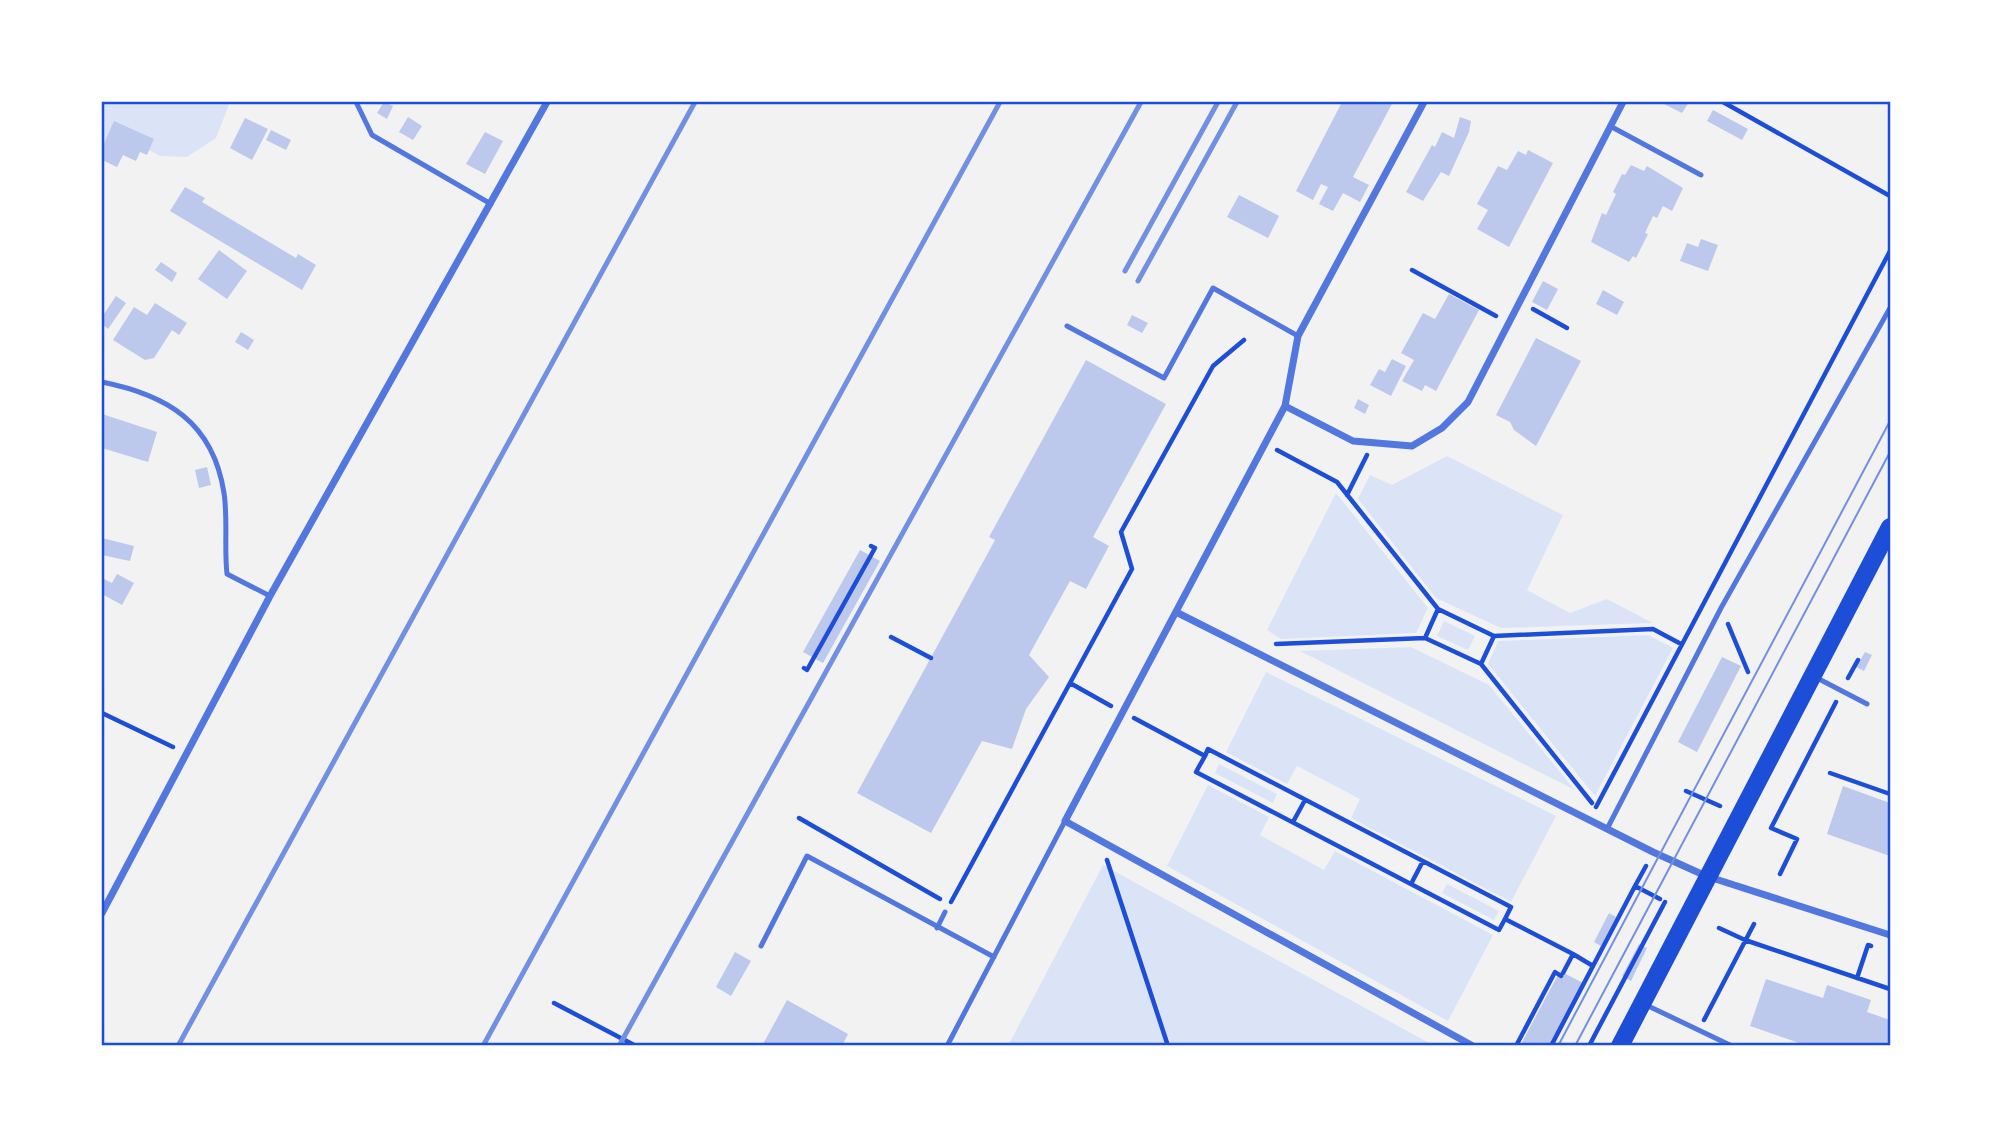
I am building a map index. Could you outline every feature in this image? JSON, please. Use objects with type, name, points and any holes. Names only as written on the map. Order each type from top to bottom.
[{"type":"main road","points":[[1620,1045],[1706,876],[1891,527]]},
{"type":"street","points":[[102,913],[105,899],[187,754],[270,596],[547,102]]},
{"type":"street","points":[[1424,102],[1298,335],[1285,406],[1065,821],[1474,1045]]},
{"type":"street","points":[[1285,406],[1353,441],[1412,446],[1442,428],[1468,402],[1622,102]]},
{"type":"street","points":[[1177,612],[1653,852],[1706,876],[1891,935]]},
{"type":"lane","points":[[356,102],[372,135],[491,204]]},
{"type":"lane","points":[[1610,126],[1701,175]]},
{"type":"lane","points":[[1067,326],[1164,378],[1213,288],[1298,335]]},
{"type":"lane","points":[[1607,829],[1721,608],[1891,308]]},
{"type":"lane","points":[[102,382],[142,390],[169,405],[197,430],[216,457],[224,493],[227,574],[270,596]]},
{"type":"lane","points":[[1812,676],[1867,704]]},
{"type":"lane","points":[[947,1045],[1065,821]]},
{"type":"lane","points":[[761,946],[807,856],[994,957]]},
{"type":"lane","points":[[937,928],[945,912]]},
{"type":"lane","points":[[1641,1003],[1732,1045]]},
{"type":"path","points":[[1723,102],[1891,196]]},
{"type":"path","points":[[1596,808],[1681,643],[1891,251]]},
{"type":"path","points":[[1412,270],[1509,323]]},
{"type":"path","points":[[1520,302],[1567,328]]},
{"type":"path","points":[[945,912],[1132,569],[1121,532],[1213,366],[1244,340]]},
{"type":"path","points":[[1347,495],[1373,442]]},
{"type":"path","points":[[1265,443],[1337,482],[1438,609],[1494,636],[1653,629],[1681,643]]},
{"type":"path","points":[[804,668],[807,670],[842,610],[875,548],[871,546]]},
{"type":"path","points":[[1711,587],[1748,672]]},
{"type":"path","points":[[1425,638],[1438,609]]},
{"type":"path","points":[[1481,664],[1494,636]]},
{"type":"path","points":[[891,637],[931,658]]},
{"type":"path","points":[[1270,641],[1279,645],[1425,638],[1481,664],[1596,808],[1613,816]]},
{"type":"path","points":[[1780,874],[1797,839],[1771,828],[1858,660]]},
{"type":"path","points":[[1070,683],[1205,755]]},
{"type":"path","points":[[102,713],[187,754]]},
{"type":"path","points":[[1208,749],[1511,907],[1499,930],[1196,772],[1205,755],[1208,749]]},
{"type":"path","points":[[1830,773],[1891,794]]},
{"type":"path","points":[[1686,790],[1720,806]]},
{"type":"path","points":[[1293,822],[1305,800]]},
{"type":"path","points":[[799,818],[950,905]]},
{"type":"path","points":[[1100,841],[1168,1045]]},
{"type":"path","points":[[1551,1045],[1653,852]]},
{"type":"path","points":[[1411,884],[1423,861]]},
{"type":"path","points":[[1589,1045],[1663,900],[1635,887]]},
{"type":"path","points":[[1505,919],[1593,965]]},
{"type":"path","points":[[1699,1030],[1754,924]]},
{"type":"path","points":[[1719,928],[1745,940],[1891,989]]},
{"type":"path","points":[[1857,978],[1868,945],[1879,949]]},
{"type":"path","points":[[1516,1045],[1555,972],[1562,974],[1573,954]]},
{"type":"path","points":[[554,1003],[636,1045]]},
{"type":"shaded area","points":[[102,102],[230,102],[216,138],[187,157],[160,156],[119,134],[102,154]]},
{"type":"shaded area","points":[[1447,456],[1563,515],[1527,590],[1570,613],[1607,599],[1653,623],[1501,628],[1436,598],[1358,499],[1370,475],[1392,485]]},
{"type":"shaded area","points":[[1336,493],[1428,608],[1416,633],[1281,639],[1267,630]]},
{"type":"shaded area","points":[[1444,621],[1475,636],[1468,650],[1437,636]]},
{"type":"shaded area","points":[[1648,635],[1673,648],[1595,796],[1488,664],[1498,641]]},
{"type":"shaded area","points":[[1411,647],[1489,685],[1575,790],[1300,651]]},
{"type":"shaded area","points":[[1266,672],[1556,816],[1511,902],[1351,818],[1360,799],[1297,766],[1287,784],[1226,752]]},
{"type":"shaded area","points":[[1219,764],[1277,794],[1273,803],[1215,773]]},
{"type":"shaded area","points":[[1208,785],[1269,817],[1260,835],[1324,870],[1335,851],[1493,935],[1448,1021],[1167,866]]},
{"type":"shaded area","points":[[1103,865],[1433,1045],[1008,1046]]},
{"type":"shaded area","points":[[1447,884],[1499,911],[1494,920],[1442,893]]},
{"type":"building","points":[[384,102],[393,106],[387,119],[377,113]]},
{"type":"building","points":[[1342,102],[1393,102],[1353,177],[1369,185],[1360,202],[1343,193],[1333,211],[1319,204],[1328,187],[1321,184],[1313,200],[1296,191]]},
{"type":"building","points":[[1660,102],[1689,102],[1682,113]]},
{"type":"building","points":[[1713,110],[1748,129],[1742,140],[1707,121]]},
{"type":"building","points":[[408,117],[422,126],[413,140],[399,132]]},
{"type":"building","points":[[1460,117],[1471,121],[1469,132],[1449,176],[1441,172],[1423,201],[1406,192],[1442,132],[1454,138]]},
{"type":"building","points":[[245,118],[268,129],[252,160],[230,148]]},
{"type":"building","points":[[114,121],[154,139],[147,155],[140,152],[136,161],[123,155],[117,167],[102,160],[102,148]]},
{"type":"building","points":[[271,130],[291,140],[286,150],[266,140]]},
{"type":"building","points":[[485,132],[503,141],[485,174],[466,164]]},
{"type":"building","points":[[1528,150],[1553,163],[1509,247],[1477,229],[1488,210],[1477,204],[1498,166],[1507,170],[1518,151],[1526,155]]},
{"type":"building","points":[[1631,165],[1644,171],[1647,166],[1683,188],[1672,211],[1663,206],[1657,218],[1653,216],[1645,233],[1648,234],[1636,258],[1633,256],[1629,262],[1591,242],[1602,213],[1606,215],[1616,194],[1613,192],[1622,174],[1625,175]]},
{"type":"building","points":[[185,187],[205,198],[202,202],[296,258],[298,254],[316,265],[302,290],[170,211]]},
{"type":"building","points":[[1239,195],[1279,216],[1268,238],[1227,217]]},
{"type":"building","points":[[1701,239],[1718,245],[1708,271],[1680,261],[1687,243],[1698,247]]},
{"type":"building","points":[[219,250],[247,271],[227,299],[198,279]]},
{"type":"building","points":[[161,262],[177,273],[172,282],[155,270]]},
{"type":"building","points":[[1543,281],[1558,289],[1547,310],[1532,302]]},
{"type":"building","points":[[1603,290],[1624,302],[1617,315],[1596,304]]},
{"type":"building","points":[[1449,294],[1479,310],[1436,391],[1425,385],[1422,391],[1402,381],[1414,360],[1401,353],[1423,313],[1435,319]]},
{"type":"building","points":[[116,296],[126,303],[108,329],[102,324],[102,317]]},
{"type":"building","points":[[155,303],[187,323],[179,335],[172,330],[154,358],[145,360],[113,340],[134,307],[147,315]]},
{"type":"building","points":[[1132,315],[1148,323],[1142,333],[1127,325]]},
{"type":"building","points":[[241,332],[254,340],[248,350],[235,342]]},
{"type":"building","points":[[1536,338],[1581,361],[1536,446],[1514,430],[1510,422],[1496,415]]},
{"type":"building","points":[[1392,359],[1406,366],[1391,396],[1370,385],[1379,369],[1385,372]]},
{"type":"building","points":[[1086,360],[1166,404],[1093,537],[1109,546],[1086,589],[1070,581],[1029,655],[1049,677],[1026,709],[1012,749],[982,741],[931,833],[857,793],[995,540],[989,537]]},
{"type":"building","points":[[1358,399],[1369,405],[1365,414],[1354,408]]},
{"type":"building","points":[[102,414],[157,432],[148,462],[102,448]]},
{"type":"building","points":[[207,467],[211,485],[199,488],[195,470]]},
{"type":"building","points":[[102,538],[134,546],[130,561],[102,555]]},
{"type":"building","points":[[860,550],[880,561],[823,663],[803,652]]},
{"type":"building","points":[[117,574],[134,583],[122,605],[102,594],[102,578],[112,583]]},
{"type":"building","points":[[1865,652],[1872,655],[1864,671],[1856,667]]},
{"type":"building","points":[[1722,657],[1741,666],[1697,752],[1678,742]]},
{"type":"building","points":[[1843,786],[1890,803],[1890,856],[1827,834]]},
{"type":"building","points":[[1609,913],[1616,917],[1601,946],[1594,942]]},
{"type":"building","points":[[1639,944],[1647,948],[1631,981],[1622,976]]},
{"type":"building","points":[[735,952],[751,961],[731,996],[716,987]]},
{"type":"building","points":[[1560,971],[1583,983],[1550,1046],[1520,1046]]},
{"type":"building","points":[[1766,979],[1823,998],[1827,985],[1871,1000],[1867,1012],[1890,1020],[1890,1046],[1808,1046],[1750,1026]]},
{"type":"building","points":[[787,1000],[848,1034],[842,1046],[762,1046]]},
{"type":"tram line","points":[[1558,1046],[1890,421]]},
{"type":"tram line","points":[[1575,1046],[1890,452]]},
{"type":"railway","points":[[178,1046],[695,102]]},
{"type":"railway","points":[[483,1046],[1000,102]]},
{"type":"railway","points":[[619,1046],[1141,102]]},
{"type":"railway","points":[[1125,271],[1218,102]]},
{"type":"railway","points":[[1138,281],[1237,102]]}]
